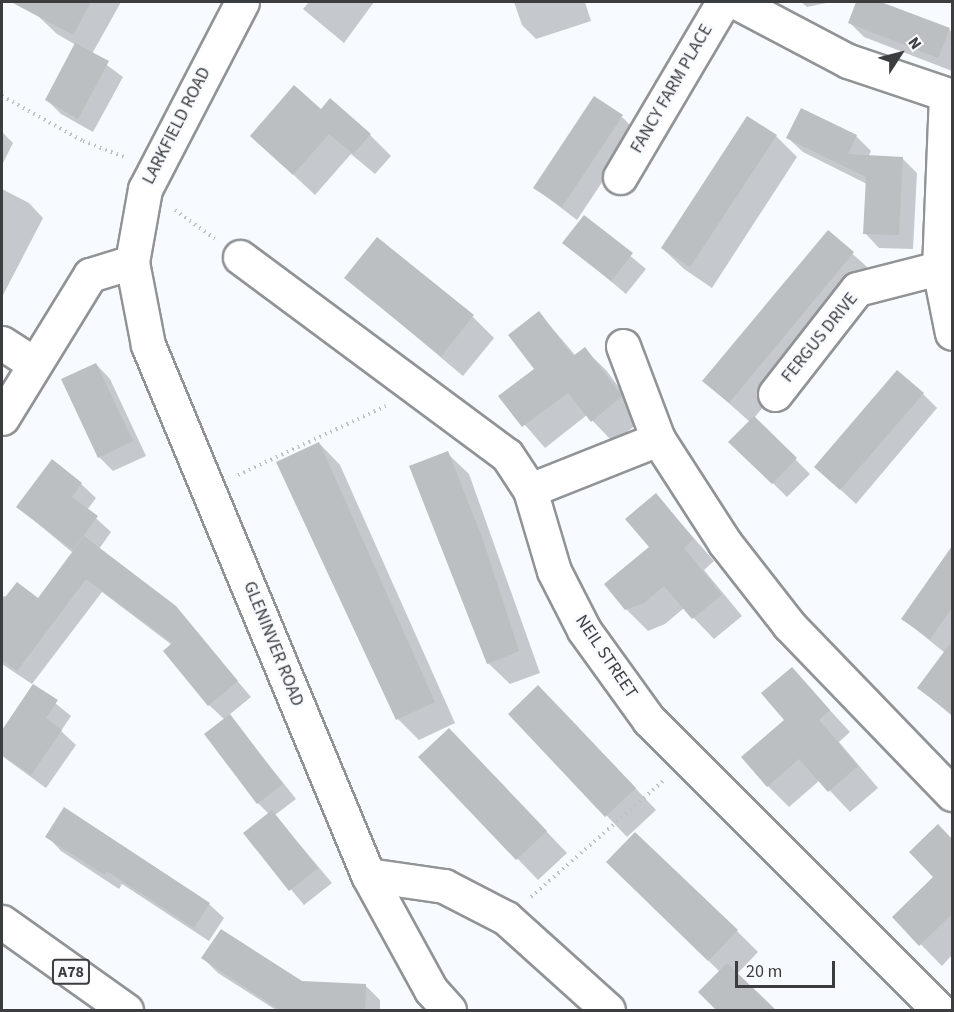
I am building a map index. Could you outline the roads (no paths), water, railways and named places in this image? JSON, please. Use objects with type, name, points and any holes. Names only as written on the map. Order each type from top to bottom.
[{"type":"main road","name":"LARKFIELD ROAD","points":[[132,262],[150,179],[242,2]]},
{"type":"main road","name":"FANCY FARM PLACE","points":[[620,177],[723,2]]},
{"type":"main road","points":[[736,2],[848,61],[949,96],[939,268],[952,333]]},
{"type":"main road","name":"NEIL STREET","points":[[240,257],[507,455],[530,490],[554,571],[584,630],[649,720],[939,1011]]},
{"type":"main road","points":[[2,418],[33,363],[90,274],[132,262]]},
{"type":"main road","name":"GLENINVER ROAD","points":[[132,262],[148,345],[368,875],[431,990],[449,1011]]},
{"type":"main road","name":"FERGUS DRIVE","points":[[775,394],[856,289],[939,268]]},
{"type":"main road","points":[[2,343],[33,363]]},
{"type":"main road","points":[[623,346],[658,439],[725,543],[789,625],[952,794]]},
{"type":"main road","points":[[530,490],[658,439]]},
{"type":"main road","points":[[368,875],[444,886],[507,918],[609,1011]]},
{"type":"main road","name":"A78","points":[[2,922],[126,1011]]}]
